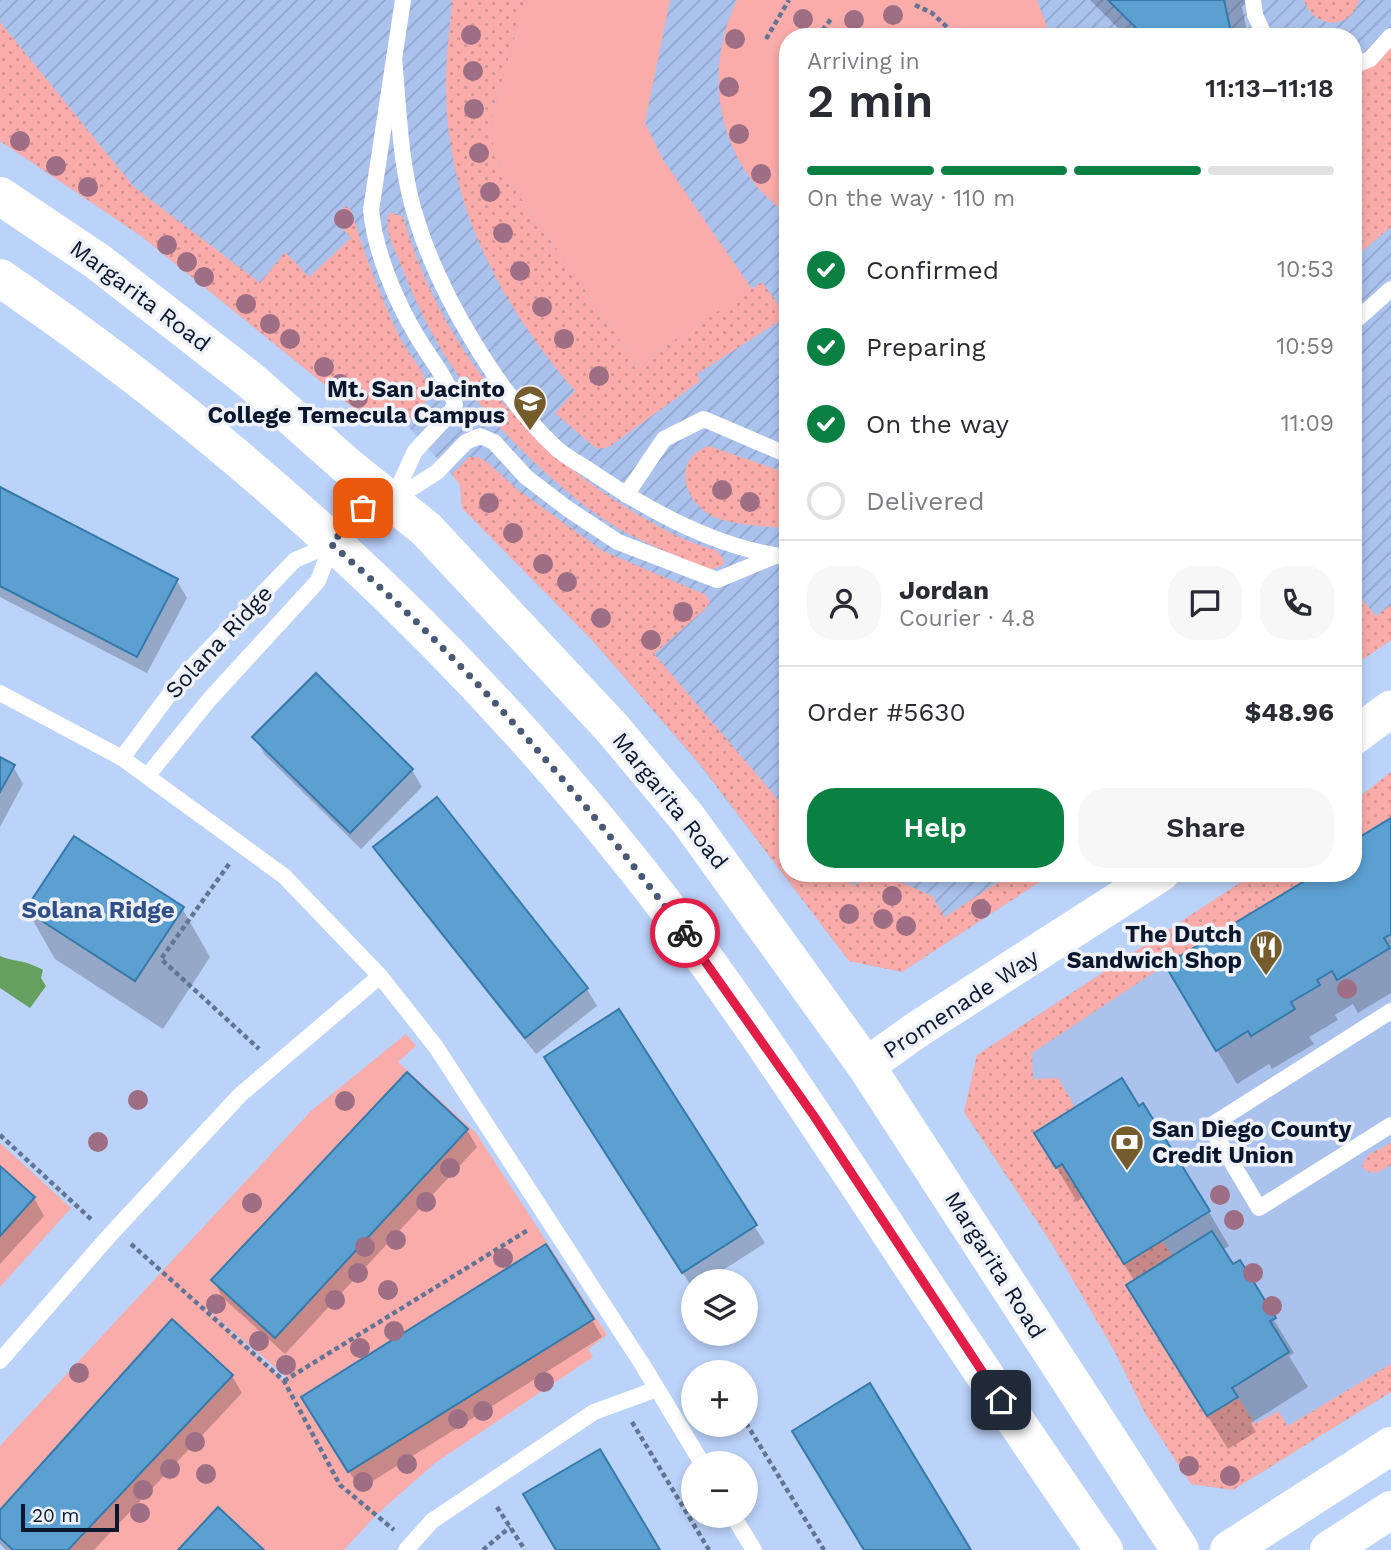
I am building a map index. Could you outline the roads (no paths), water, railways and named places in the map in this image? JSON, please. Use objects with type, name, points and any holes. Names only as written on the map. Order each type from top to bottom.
[{"type":"main road","name":"Margarita Road","points":[[0,196],[97,261],[230,365],[426,529],[612,728],[688,820],[866,1066],[1180,1550]]},
{"type":"main road","points":[[0,278],[69,325],[186,415],[294,507],[331,544],[375,581],[461,670],[636,867],[806,1104],[986,1379],[1104,1550]]},
{"type":"main road","points":[[1229,1550],[1391,1446]]},
{"type":"main road","points":[[1329,1550],[1391,1510]]},
{"type":"street","points":[[1362,727],[1391,709]]},
{"type":"street","name":"Promenade Way","points":[[866,1066],[918,1029],[1147,882]]},
{"type":"lane","points":[[386,496],[415,451],[455,405],[451,389],[416,335],[389,276],[373,227],[371,210],[403,0]]},
{"type":"lane","points":[[1253,0],[1255,15],[1261,28]]},
{"type":"lane","points":[[1362,62],[1370,59],[1391,36]]},
{"type":"lane","points":[[394,58],[401,141],[416,220],[449,297],[494,374],[555,447],[626,495],[708,536],[779,555]]},
{"type":"lane","points":[[1362,315],[1391,289]]},
{"type":"lane","points":[[626,495],[664,439],[704,419],[779,451]]},
{"type":"lane","points":[[386,496],[437,471],[466,442],[480,436],[494,442],[526,477],[618,542],[717,580],[779,557]]},
{"type":"lane","name":"Solana Ridge","points":[[122,758],[192,666],[295,560],[331,544],[386,496]]},
{"type":"lane","name":"Solana Ridge","points":[[148,775],[209,699],[318,581],[331,544]]},
{"type":"lane","points":[[0,693],[122,758],[284,876],[380,976],[436,1047],[657,1388],[695,1451]]},
{"type":"lane","points":[[0,1361],[112,1233],[240,1095],[380,976]]},
{"type":"lane","points":[[1390,1013],[1210,1126],[1259,1208],[1391,1125]]},
{"type":"lane","points":[[408,1547],[432,1521],[594,1412],[657,1388]]},
{"type":"lane","points":[[740,1528],[754,1550]]},
{"type":"place","name":"Mt. San Jacinto College Temecula Campus","points":[[530,432]]},
{"type":"place","name":"The Dutch Sandwich Shop","points":[[1266,977]]},
{"type":"place","name":"San Diego County Credit Union","points":[[1127,1172]]},
{"type":"district","name":"Solana Ridge","points":[[98,910]]}]
